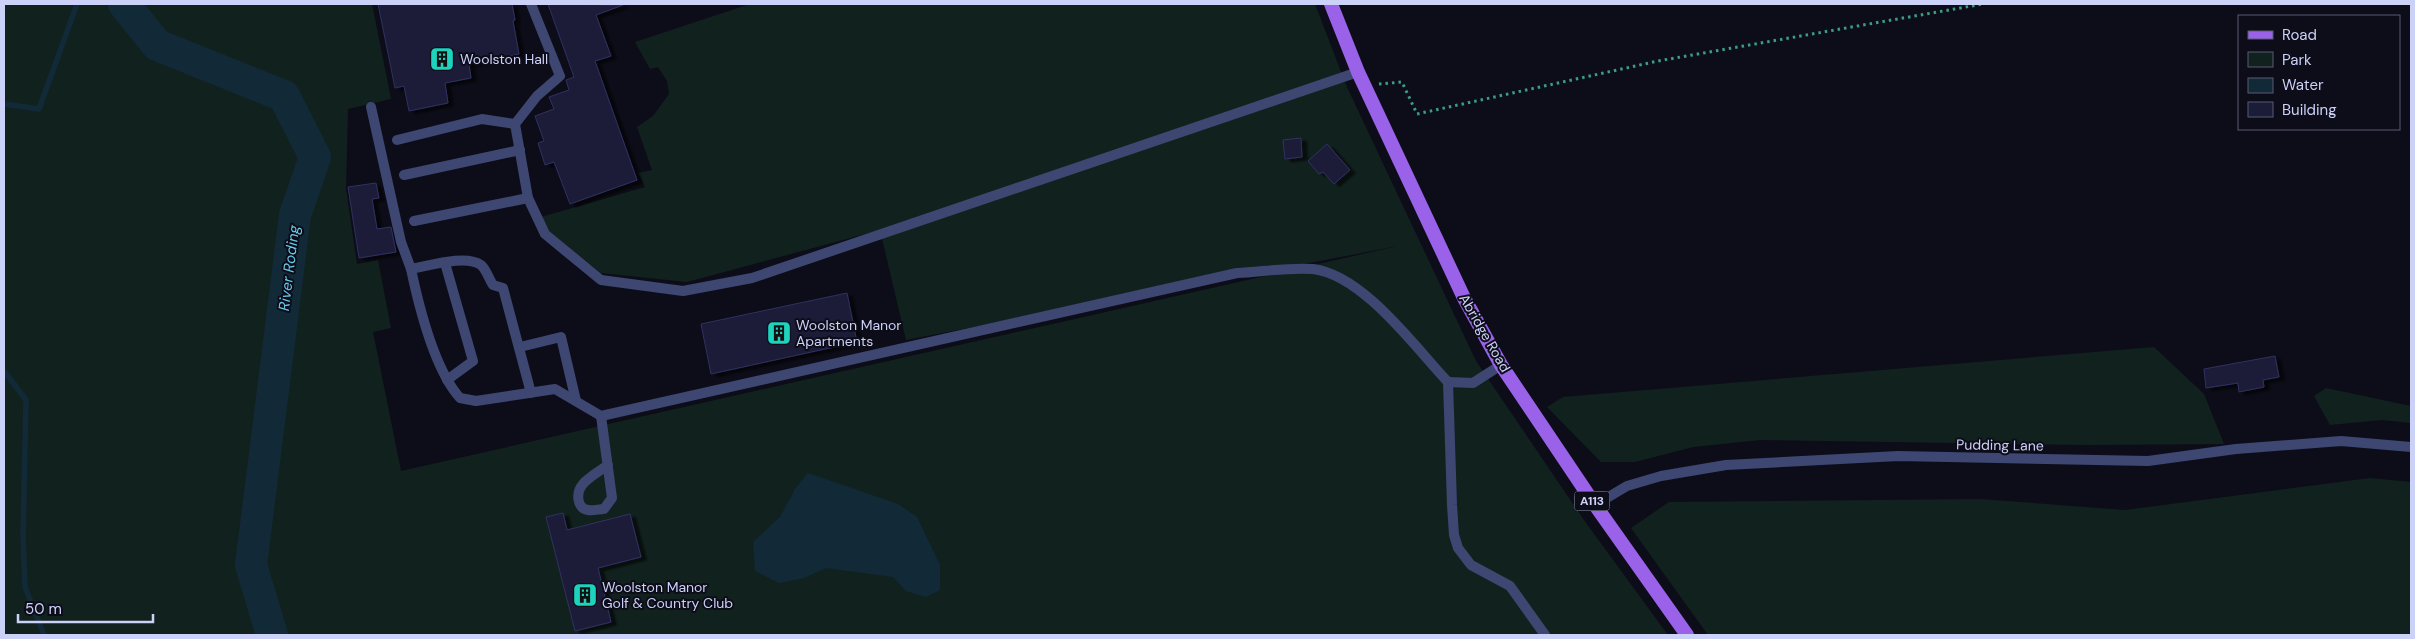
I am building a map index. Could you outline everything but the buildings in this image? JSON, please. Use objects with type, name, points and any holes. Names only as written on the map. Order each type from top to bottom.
[{"type":"main road","name":"Abridge Road","points":[[1330,4],[1358,72],[1464,298],[1501,365],[1595,505],[1687,635]]},
{"type":"street","points":[[531,4],[560,76],[537,96],[515,124],[528,198],[544,234],[601,280],[683,291],[752,278],[1358,72]]},
{"type":"street","points":[[371,107],[401,242],[411,269],[418,302],[447,380],[460,398],[476,402],[555,389],[601,416],[1237,273],[1313,269],[1338,276],[1365,293],[1448,382],[1452,505],[1454,535],[1458,548],[1471,565],[1510,586],[1545,635]]},
{"type":"street","points":[[397,140],[482,119],[515,124]]},
{"type":"street","points":[[404,175],[520,150]]},
{"type":"street","points":[[414,221],[528,198]]},
{"type":"street","points":[[411,269],[462,260],[474,261],[483,266],[493,285],[503,288],[531,393]]},
{"type":"street","points":[[445,264],[473,361],[447,380]]},
{"type":"street","points":[[520,347],[561,337],[576,402]]},
{"type":"street","points":[[1448,382],[1473,383],[1501,365]]},
{"type":"street","points":[[601,416],[608,465],[612,498],[609,506],[604,509],[587,510],[578,502],[578,491],[583,484],[608,465]]},
{"type":"street","name":"Pudding Lane","points":[[1595,505],[1627,486],[1661,476],[1726,465],[1898,456],[2148,461],[2236,450],[2341,441],[2411,447]]},
{"type":"path","points":[[1364,85],[1402,82],[1417,114],[1658,61],[1983,4]]},
{"type":"green space","name":"Woolston Manor Golf & Country Club","points":[[4,4],[372,4],[391,99],[348,109],[346,189],[357,264],[378,260],[391,328],[373,332],[401,471],[1398,246],[906,340],[880,230],[687,282],[601,273],[550,232],[541,217],[645,187],[638,173],[652,170],[637,127],[653,116],[669,94],[667,81],[658,67],[650,69],[635,42],[750,4],[1315,4],[1346,85],[1476,361],[1586,523],[1668,635],[4,635]]},
{"type":"green space","points":[[2154,347],[2204,394],[2224,444],[2087,445],[1760,440],[1693,447],[1635,462],[1601,462],[1547,407],[1563,397]]},
{"type":"green space","points":[[2326,388],[2411,406],[2411,423],[2382,420],[2330,425],[2314,396]]},
{"type":"green space","points":[[2370,478],[2411,482],[2411,635],[1708,635],[1631,528],[1669,502],[1980,499],[2125,510]]},
{"type":"water","points":[[808,473],[898,504],[917,517],[940,565],[940,590],[926,597],[906,591],[893,577],[826,568],[804,578],[779,583],[755,571],[753,542],[780,517],[795,489]]},
{"type":"waterway","points":[[4,104],[39,109],[77,4]]},
{"type":"waterway","name":"River Roding","points":[[124,4],[157,45],[284,96],[315,157],[295,215],[251,565],[272,635]]},
{"type":"waterway","points":[[4,371],[26,400],[23,537],[25,587],[44,635]]},
{"type":"place","name":"Woolston Hall","points":[[442,59]]},
{"type":"place","name":"Woolston Manor Apartments","points":[[779,333]]},
{"type":"place","name":"Woolston Manor Golf & Country Club","points":[[585,595]]}]
